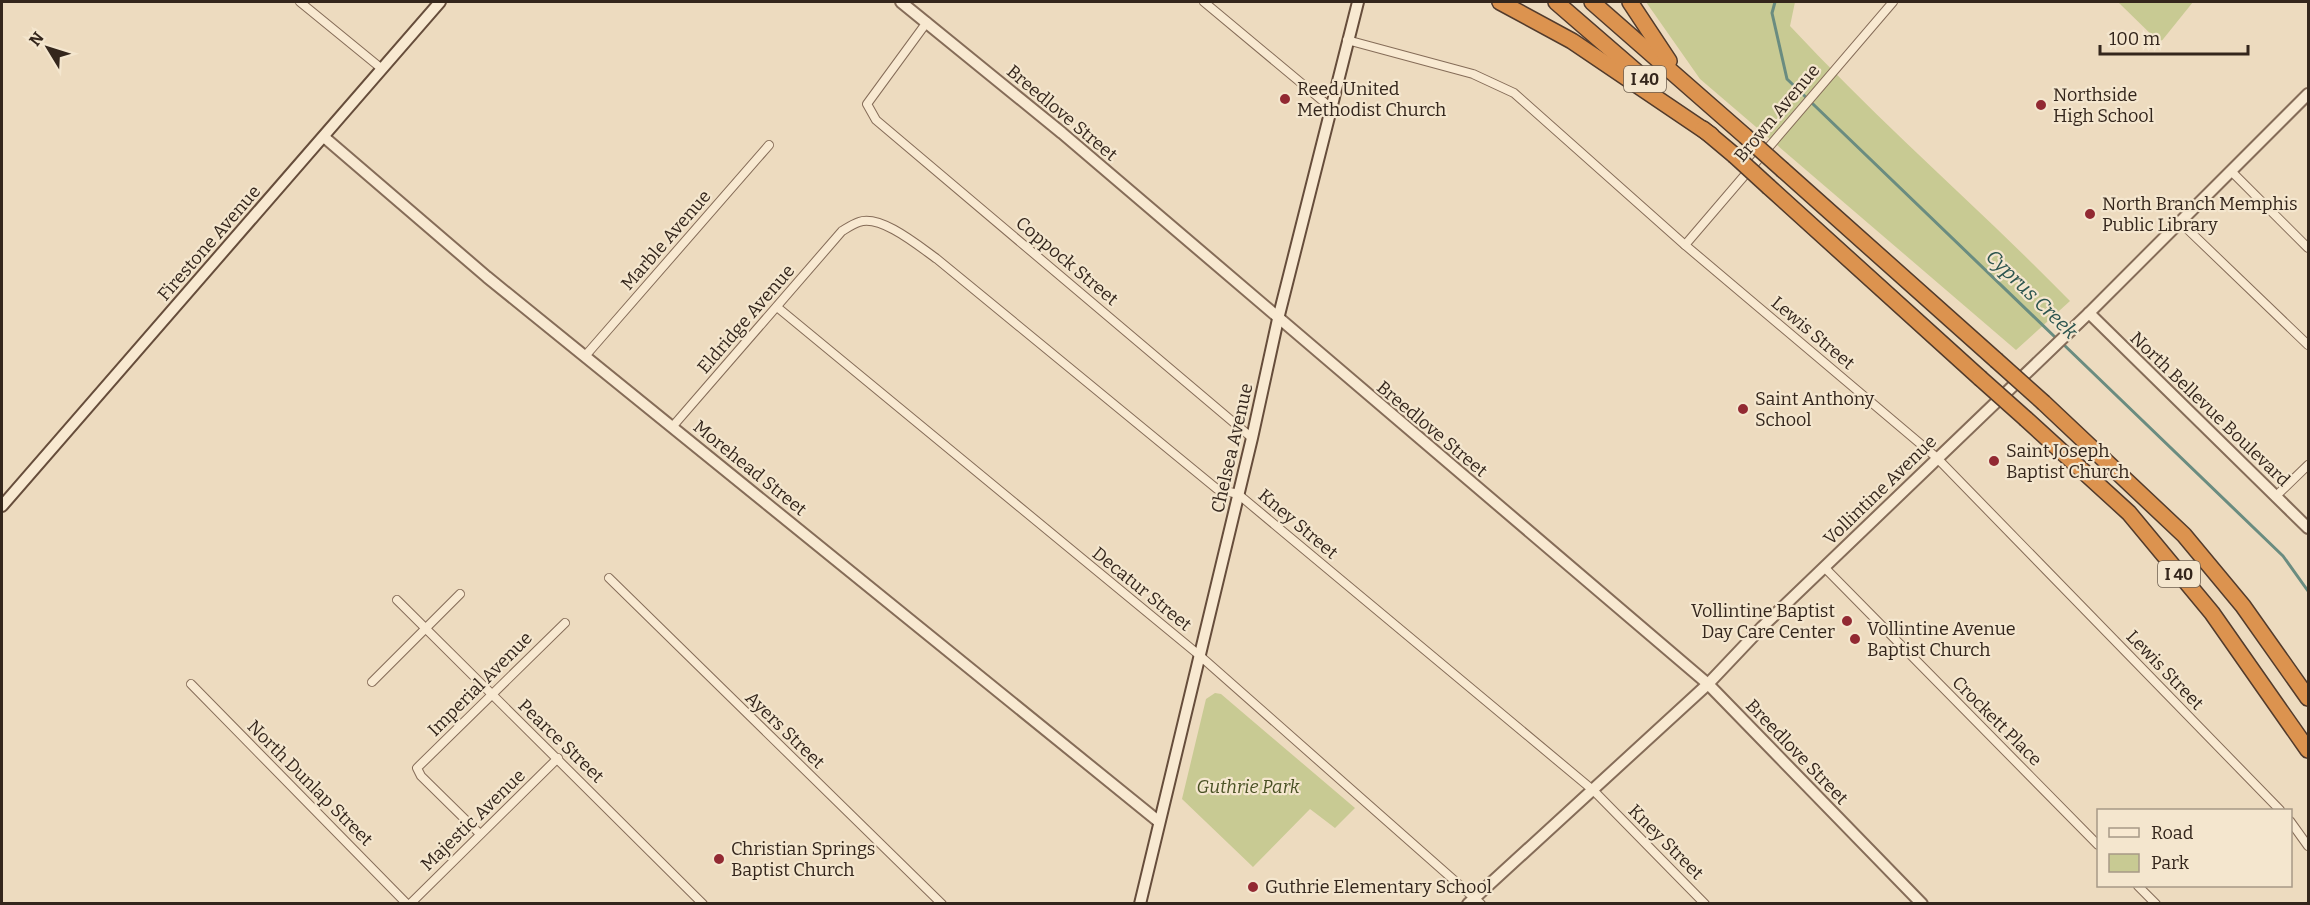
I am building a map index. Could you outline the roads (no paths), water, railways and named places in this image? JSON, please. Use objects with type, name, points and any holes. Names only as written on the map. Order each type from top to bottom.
[{"type":"highway","points":[[1500,2],[1572,41],[1711,135]]},
{"type":"highway","name":"I 40","points":[[1556,2],[1711,135],[2129,513],[2212,613],[2308,750]]},
{"type":"highway","name":"I 40","points":[[1592,2],[2044,403],[2184,535],[2243,606],[2308,698]]},
{"type":"highway","points":[[1630,2],[1678,76]]},
{"type":"street","points":[[300,2],[381,69]]},
{"type":"street","name":"Firestone Avenue","points":[[2,506],[440,2]]},
{"type":"street","name":"Breedlove Street","points":[[901,2],[1062,134],[1708,684],[1922,903]]},
{"type":"street","points":[[1204,2],[1330,107]]},
{"type":"street","name":"Chelsea Avenue","points":[[1140,903],[1252,438],[1278,319],[1358,2]]},
{"type":"street","name":"Brown Avenue","points":[[1685,245],[1893,2]]},
{"type":"street","name":"Coppock Street","points":[[927,22],[867,104],[876,120],[1252,438]]},
{"type":"street","name":"Lewis Street","points":[[1347,40],[1473,74],[1514,93],[1685,245],[1936,457],[2279,809]]},
{"type":"street","name":"Vollintine Avenue","points":[[1475,901],[1708,684],[1824,567],[2074,327],[2308,94]]},
{"type":"street","name":"Morehead Street","points":[[324,137],[487,277],[1158,821]]},
{"type":"street","name":"Marble Avenue","points":[[586,355],[769,145]]},
{"type":"street","points":[[2231,171],[2308,248]]},
{"type":"street","name":"Kney Street","points":[[842,231],[861,221],[882,224],[904,235],[937,259],[1217,489],[1238,494],[1594,791],[1706,903]]},
{"type":"street","points":[[2180,222],[2308,345]]},
{"type":"street","name":"Eldridge Avenue","points":[[673,426],[842,231]]},
{"type":"street","name":"Decatur Street","points":[[777,307],[1199,655],[1475,901]]},
{"type":"street","name":"North Bellevue Boulevard","points":[[2088,313],[2308,528]]},
{"type":"street","points":[[2276,496],[2308,465]]},
{"type":"street","name":"Crockett Place","points":[[1824,567],[2097,844]]},
{"type":"street","name":"Ayers Street","points":[[609,578],[942,903]]},
{"type":"street","points":[[372,682],[460,594]]},
{"type":"street","name":"Pearce Street","points":[[397,600],[704,903]]},
{"type":"street","name":"Imperial Avenue","points":[[480,834],[421,776],[417,768],[565,623]]},
{"type":"street","name":"North Dunlap Street","points":[[191,684],[409,903]]},
{"type":"street","name":"Majestic Avenue","points":[[409,903],[558,758]]},
{"type":"street","points":[[2292,824],[2308,846]]},
{"type":"street","points":[[2140,887],[2156,903]]},
{"type":"waterway","name":"Cyprus Creek","points":[[1775,2],[1772,13],[1787,79],[2057,339]]},
{"type":"waterway","name":"Cyprus Creek","points":[[2062,343],[2283,556],[2308,591]]},
{"type":"place","name":"Reed United Methodist Church","points":[[1285,99]]},
{"type":"place","name":"Northside High School","points":[[2041,105]]},
{"type":"place","name":"North Branch Memphis Public Library","points":[[2090,214]]},
{"type":"place","name":"Saint Anthony School","points":[[1743,409]]},
{"type":"place","name":"Saint Joseph Baptist Church","points":[[1994,461]]},
{"type":"place","name":"Vollintine Baptist Day Care Center","points":[[1847,621]]},
{"type":"place","name":"Vollintine Avenue Baptist Church","points":[[1855,639]]},
{"type":"place","name":"Christian Springs Baptist Church","points":[[719,859]]},
{"type":"place","name":"Guthrie Elementary School","points":[[1253,887]]},
{"type":"park label","name":"Guthrie Park","points":[[1248,787]]}]
